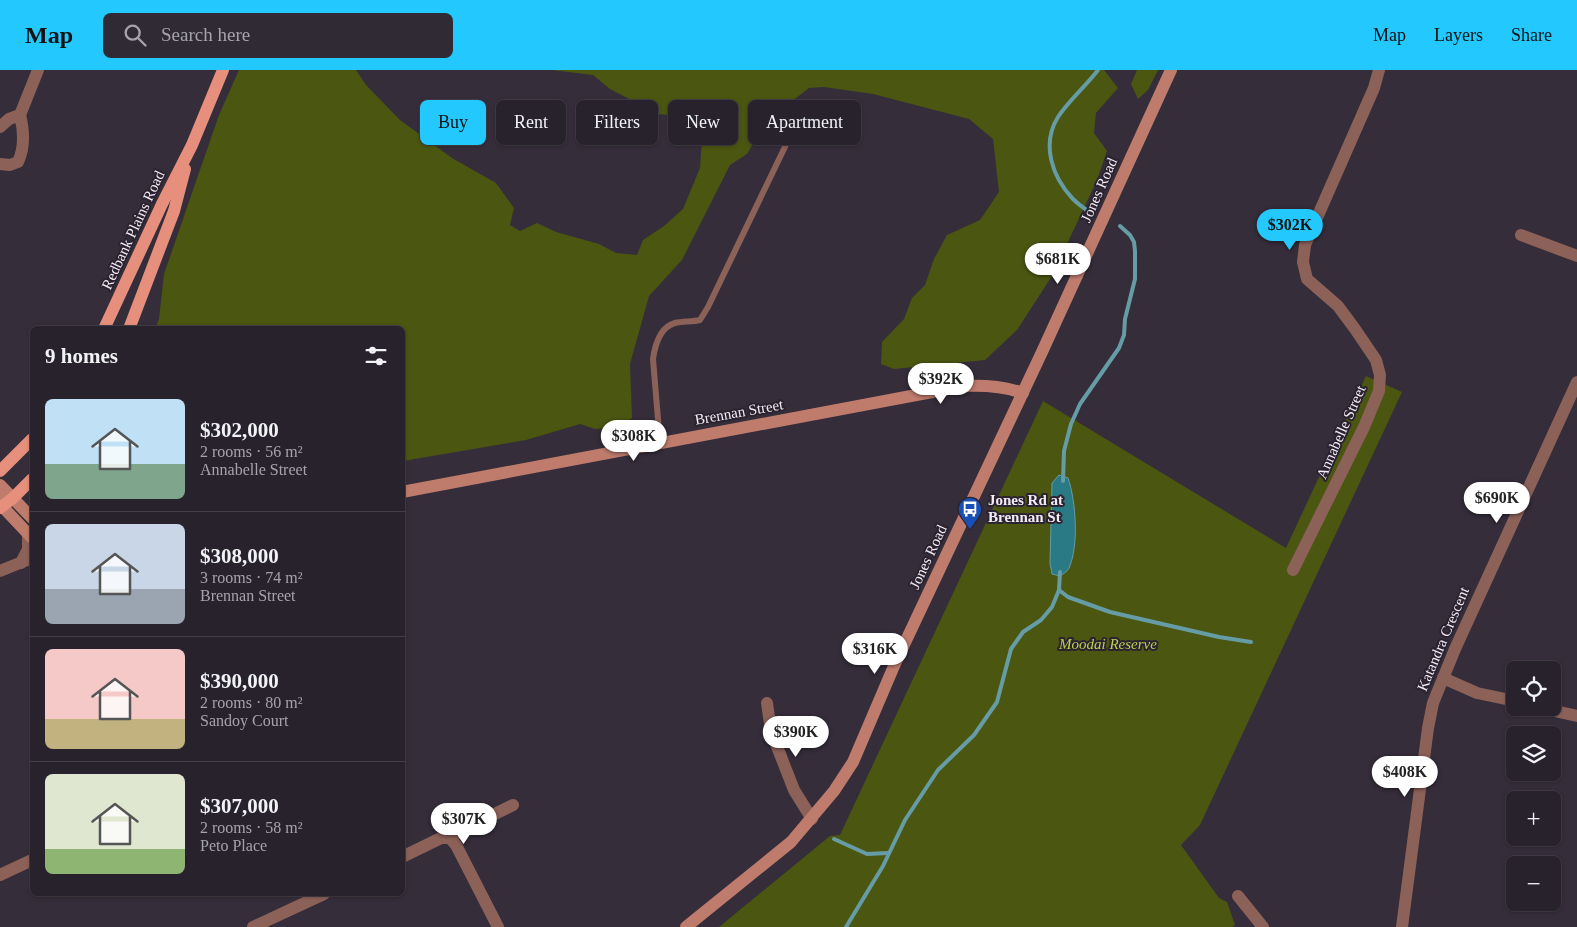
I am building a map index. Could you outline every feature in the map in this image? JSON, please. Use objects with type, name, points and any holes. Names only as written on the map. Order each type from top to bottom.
[{"type":"main road","name":"Redbank Plains Road","points":[[105,326],[162,204],[192,145],[223,70]]},
{"type":"main road","name":"Redbank Plains Road","points":[[130,326],[174,211],[192,145]]},
{"type":"main road","points":[[0,472],[30,441]]},
{"type":"main road","points":[[4,503],[30,481]]},
{"type":"street","points":[[0,164],[10,165],[18,162],[22,153],[23,140],[20,115],[38,70]]},
{"type":"street","name":"Jones Road","points":[[686,927],[791,842],[834,791],[853,762],[894,666],[1023,393],[1171,70]]},
{"type":"street","name":"Annabelle Street","points":[[1292,570],[1364,427],[1379,391],[1380,375],[1376,360],[1338,306],[1307,279],[1303,262],[1305,245],[1374,88],[1379,70]]},
{"type":"street","points":[[0,127],[9,119],[20,115]]},
{"type":"street","points":[[1521,235],[1577,256]]},
{"type":"street","name":"Katandra Crescent","points":[[1402,927],[1428,728],[1433,703],[1577,382]]},
{"type":"street","name":"Brennan Street","points":[[405,491],[964,386],[984,385],[1002,387],[1023,393]]},
{"type":"street","points":[[0,485],[4,503],[30,536],[27,560],[0,571]]},
{"type":"street","points":[[4,503],[30,517]]},
{"type":"street","points":[[1443,678],[1477,693],[1506,700]]},
{"type":"street","points":[[767,703],[770,732],[794,790],[812,819]]},
{"type":"street","points":[[1561,712],[1577,716]]},
{"type":"street","points":[[405,856],[441,838],[450,838],[460,831],[513,805]]},
{"type":"street","points":[[450,838],[456,845],[498,927]]},
{"type":"street","points":[[0,875],[30,861]]},
{"type":"street","points":[[253,927],[320,896]]},
{"type":"street","points":[[1238,896],[1263,927]]},
{"type":"lane","points":[[660,443],[654,359],[654,349],[659,337],[667,326],[677,322],[700,320],[786,145]]},
{"type":"green space","points":[[239,70],[356,70],[366,85],[400,120],[420,135],[420,145],[434,145],[452,158],[496,183],[514,208],[510,225],[520,231],[537,223],[556,232],[599,244],[616,253],[637,255],[643,240],[664,226],[683,209],[700,168],[702,145],[738,145],[738,100],[668,100],[668,115],[658,114],[658,100],[631,100],[610,89],[593,75],[552,70],[1104,70],[1118,88],[1096,113],[1094,133],[1107,151],[1097,180],[1052,276],[1017,330],[985,360],[894,369],[881,364],[882,342],[904,319],[912,298],[925,285],[934,259],[947,235],[980,220],[999,192],[993,139],[969,119],[873,94],[824,87],[809,88],[794,100],[748,100],[748,145],[752,145],[747,154],[730,165],[682,260],[649,296],[630,364],[632,418],[620,427],[595,429],[580,424],[526,440],[405,461],[405,326],[156,326],[159,319],[164,274],[219,115]]},
{"type":"green space","points":[[1137,70],[1158,70],[1148,90],[1138,99],[1131,84]]},
{"type":"green space","name":"Moodai Reserve","points":[[1366,376],[1402,392],[1200,825],[1181,845],[1219,898],[1227,902],[1235,925],[1232,927],[719,927],[830,836],[840,835],[1043,401],[1286,548]]},
{"type":"water","points":[[1059,475],[1068,478],[1073,499],[1075,523],[1072,559],[1068,569],[1060,576],[1052,574],[1050,563],[1052,483]]},
{"type":"waterway","points":[[1091,213],[1073,199],[1059,181],[1051,160],[1050,138],[1058,117],[1098,70]]},
{"type":"waterway","points":[[1063,481],[1064,451],[1071,424],[1080,404],[1119,348],[1124,335],[1125,319],[1135,279],[1135,251],[1134,242],[1130,235],[1120,226]]},
{"type":"waterway","points":[[846,927],[883,866],[905,820],[938,770],[974,735],[997,702],[1011,649],[1023,632],[1041,620],[1052,607],[1059,590],[1060,572]]},
{"type":"waterway","points":[[1059,590],[1068,597],[1110,612],[1219,637],[1251,642]]},
{"type":"waterway","points":[[834,839],[867,854],[888,853]]},
{"type":"place","name":"Jones Rd at Brennan St","points":[[970,530]]}]
